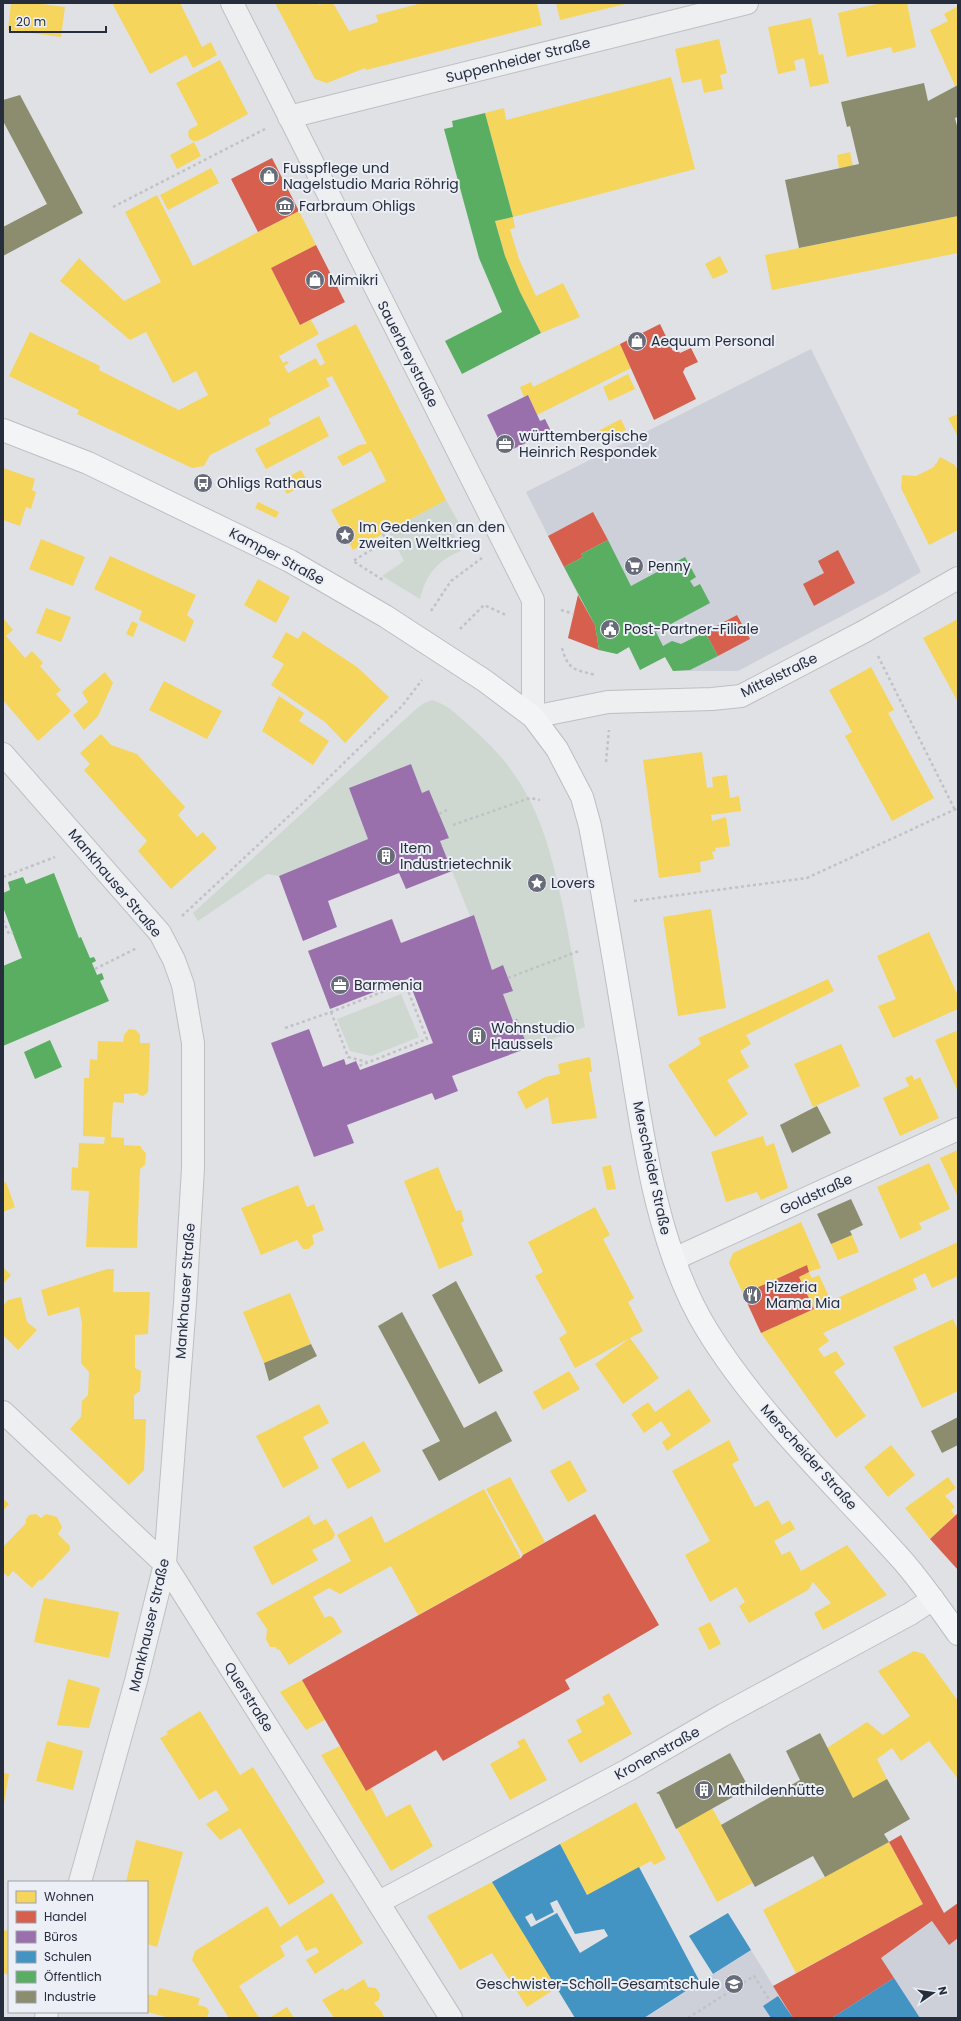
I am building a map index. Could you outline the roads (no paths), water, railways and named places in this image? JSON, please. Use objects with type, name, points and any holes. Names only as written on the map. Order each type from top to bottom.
[{"type":"main road","name":"Kamper Straße","points":[[3,430],[88,463],[290,561],[443,652],[533,717]]},
{"type":"main road","name":"Merscheider Straße","points":[[533,717],[556,749],[575,781],[582,797],[590,826],[647,1157],[657,1204],[674,1259],[692,1302],[706,1329],[762,1406],[904,1563],[957,1632]]},
{"type":"street","name":"Sauerbreystraße","points":[[232,3],[533,600],[533,717]]},
{"type":"street","name":"Suppenheider Straße","points":[[289,117],[747,3]]},
{"type":"street","name":"Mittelstraße","points":[[533,717],[608,702],[712,699],[741,696],[865,631],[958,578]]},
{"type":"street","name":"Mankhauser Straße","points":[[3,754],[160,933],[174,960],[183,985],[193,1043],[192,1176],[185,1303],[165,1564],[136,1681],[80,1881]]},
{"type":"street","name":"Goldstraße","points":[[674,1259],[958,1129]]},
{"type":"street","name":"Querstraße","points":[[3,1412],[165,1564],[451,2018]]},
{"type":"street","name":"Kronenstraße","points":[[379,1902],[628,1770],[724,1715],[910,1614],[933,1599]]},
{"type":"place","name":"Fusspflege und Nagelstudio Maria Röhrig","points":[[269,176]]},
{"type":"place","name":"Farbraum Ohligs","points":[[285,206]]},
{"type":"place","name":"Mimikri","points":[[315,280]]},
{"type":"place","name":"Aequum Personal","points":[[637,341]]},
{"type":"place","name":"württembergische Heinrich Respondek","points":[[505,444]]},
{"type":"place","name":"Ohligs Rathaus","points":[[203,483]]},
{"type":"place","name":"Im Gedenken an den zweiten Weltkrieg","points":[[345,535]]},
{"type":"place","name":"Penny","points":[[634,566]]},
{"type":"place","name":"Post-Partner-Filiale","points":[[610,629]]},
{"type":"place","name":"Item Industrietechnik","points":[[386,856]]},
{"type":"place","name":"Lovers","points":[[537,883]]},
{"type":"place","name":"Barmenia","points":[[340,985]]},
{"type":"place","name":"Wohnstudio Haussels","points":[[477,1036]]},
{"type":"place","name":"Pizzeria Mama Mia","points":[[752,1295]]},
{"type":"place","name":"Mathildenhütte","points":[[704,1790]]},
{"type":"place","name":"Geschwister-Scholl-Gesamtschule","points":[[734,1984]]}]
